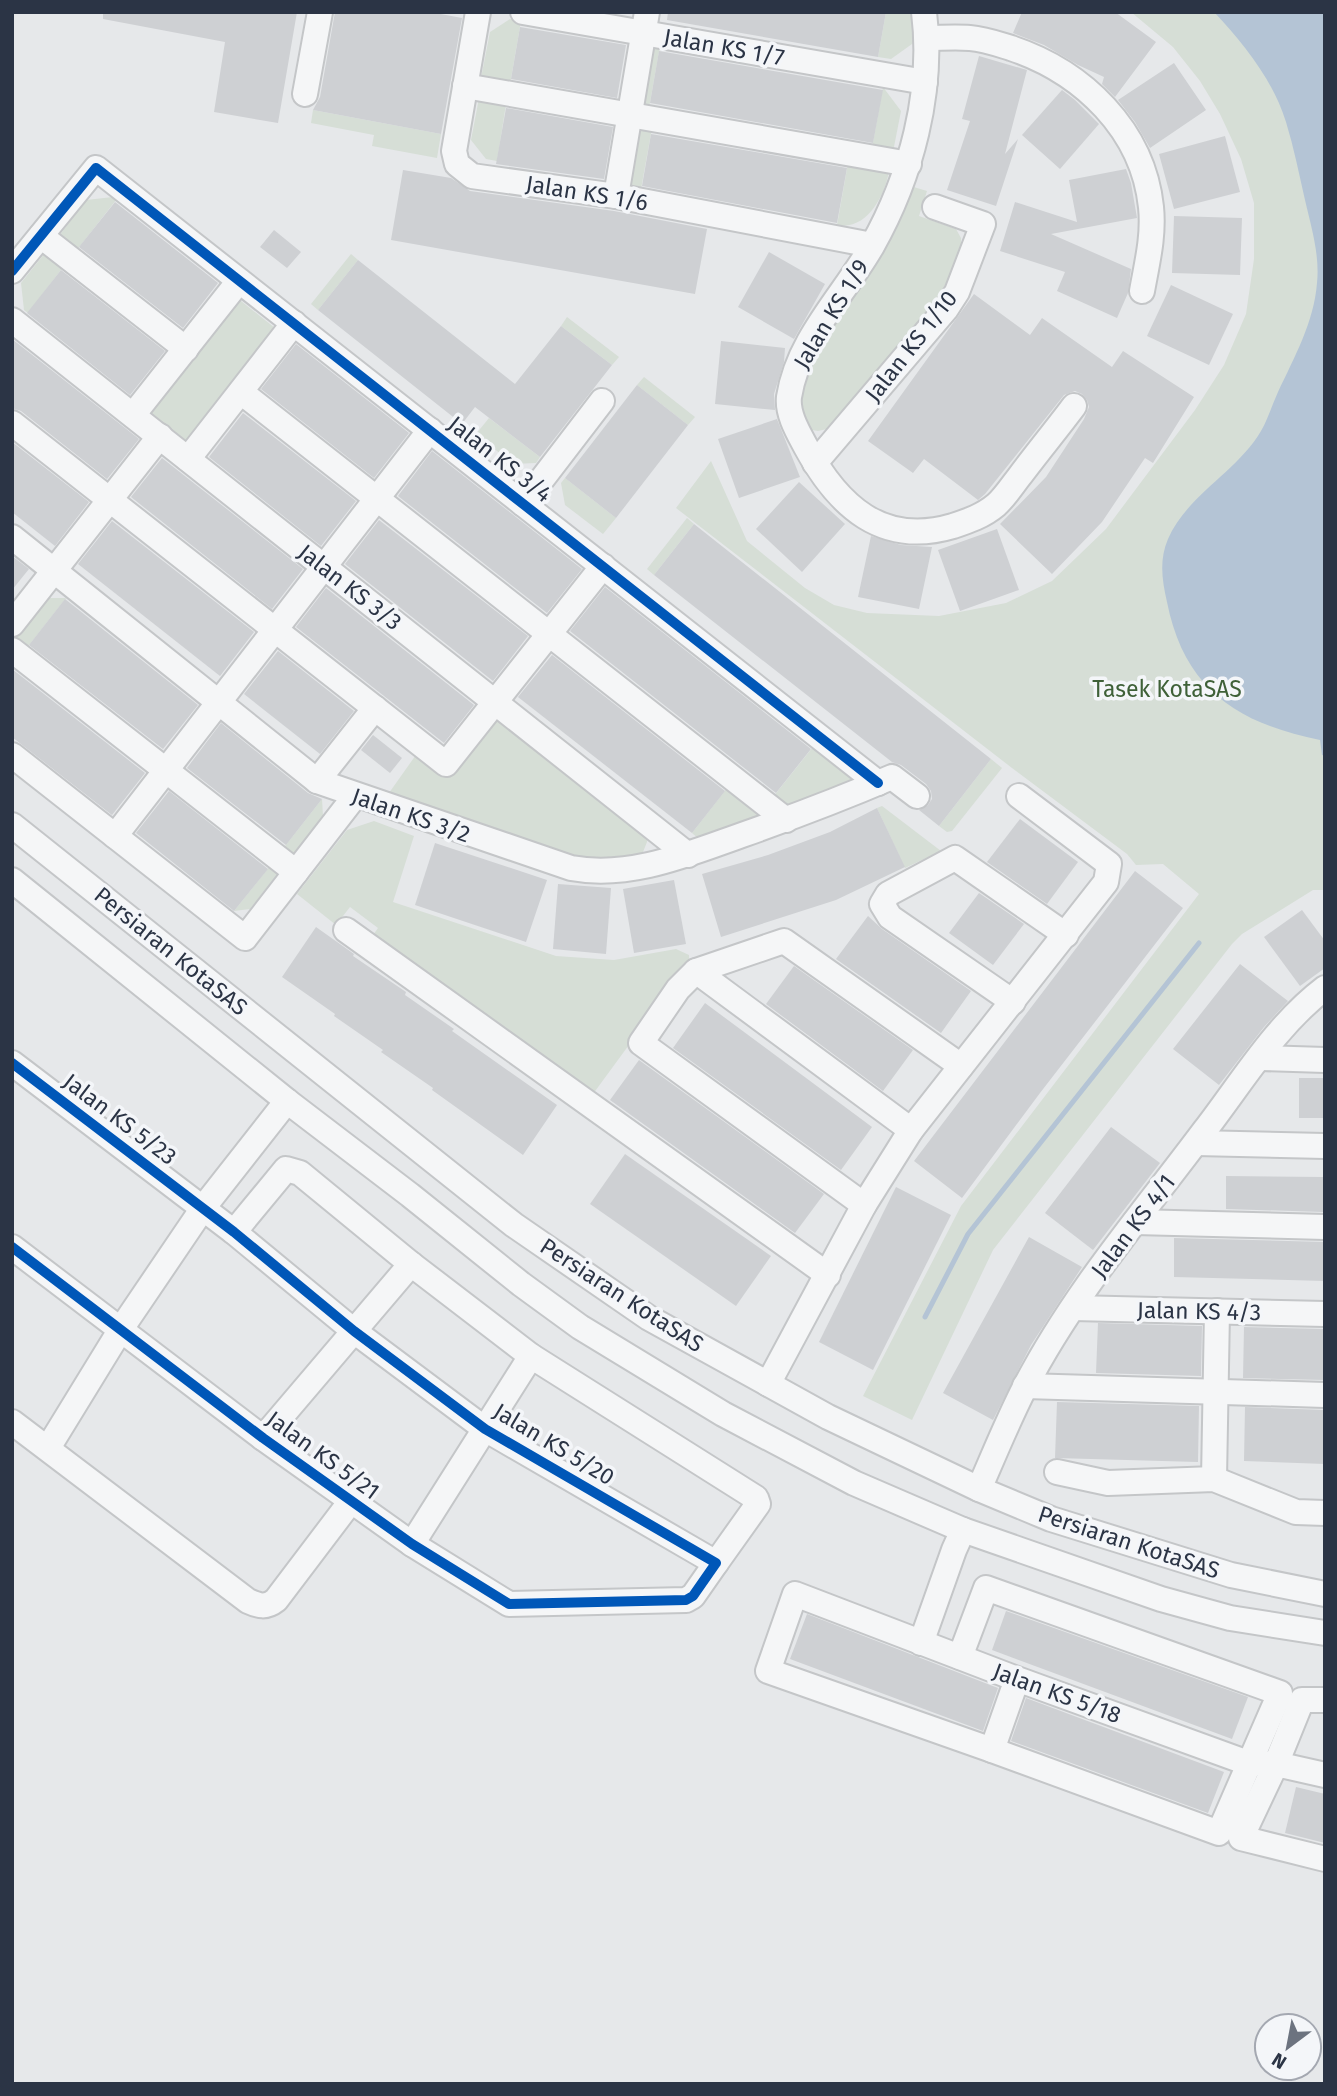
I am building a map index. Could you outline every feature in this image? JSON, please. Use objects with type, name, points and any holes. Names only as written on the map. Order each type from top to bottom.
[{"type":"street","points":[[305,94],[320,12]]},
{"type":"street","name":"Jalan KS 1/6","points":[[478,12],[454,151],[457,164],[472,176],[616,196],[872,245]]},
{"type":"street","name":"Jalan KS 1/7","points":[[523,12],[646,23],[925,82]]},
{"type":"street","name":"Jalan KS 1/9","points":[[924,12],[927,38],[925,82],[909,164],[872,245],[809,342],[793,377],[789,402],[794,425],[815,463],[850,508],[873,522],[896,530],[932,532],[974,519],[996,505],[1074,406]]},
{"type":"street","points":[[616,196],[646,23]]},
{"type":"street","points":[[927,38],[970,38],[1018,50],[1070,76],[1105,107],[1132,143],[1149,194],[1152,238],[1142,291]]},
{"type":"street","points":[[465,86],[909,164]]},
{"type":"street","name":"Jalan KS 3/4","points":[[41,236],[96,168],[878,783]]},
{"type":"street","name":"Jalan KS 1/10","points":[[815,463],[946,309],[957,292],[983,224],[935,207]]},
{"type":"street","points":[[12,271],[41,236],[186,349]]},
{"type":"street","points":[[133,415],[240,281]]},
{"type":"street","name":"Jalan KS 3/3","points":[[12,320],[688,855]]},
{"type":"street","points":[[188,459],[293,323]]},
{"type":"street","points":[[241,392],[786,820]]},
{"type":"street","points":[[523,504],[603,401]]},
{"type":"street","points":[[12,423],[446,764],[603,566]]},
{"type":"street","points":[[115,836],[430,430]]},
{"type":"street","points":[[12,624],[160,436]]},
{"type":"street","name":"Jalan KS 3/2","points":[[12,537],[317,781],[580,870],[621,871],[688,855],[878,783]]},
{"type":"street","points":[[12,650],[296,872]]},
{"type":"street","points":[[317,781],[375,708]]},
{"type":"street","points":[[12,755],[245,938],[355,796]]},
{"type":"street","points":[[878,783],[892,778],[917,796]]},
{"type":"street","points":[[768,1384],[864,1205],[911,1130],[1106,882],[1109,864],[1019,796]]},
{"type":"street","name":"Persiaran KotaSAS","points":[[12,825],[514,1225],[649,1318],[828,1417],[979,1489],[1051,1519],[1231,1576],[1325,1594]]},
{"type":"street","points":[[1013,1002],[890,917],[882,904],[888,894],[955,858],[1066,935]]},
{"type":"street","name":"Persiaran KotaSAS","points":[[12,880],[287,1101],[502,1269],[580,1327],[723,1414],[854,1483],[963,1530],[1161,1599],[1230,1618],[1325,1633]]},
{"type":"street","points":[[346,930],[828,1275]]},
{"type":"street","points":[[864,1205],[640,1042],[678,989],[696,971],[784,941],[961,1066]]},
{"type":"street","points":[[696,971],[911,1130]]},
{"type":"street","name":"Jalan KS 4/1","points":[[979,1489],[1025,1386],[1073,1308],[1260,1058],[1301,1006],[1325,988]]},
{"type":"street","points":[[1260,1058],[1325,1060]]},
{"type":"street","name":"Jalan KS 5/23","points":[[12,1063],[203,1208]]},
{"type":"street","points":[[48,1448],[121,1329],[203,1208],[287,1101]]},
{"type":"street","points":[[1196,1143],[1325,1146]]},
{"type":"street","points":[[234,1232],[286,1169],[300,1173],[411,1264],[531,1356],[756,1498],[758,1504],[716,1563]]},
{"type":"street","name":"Jalan KS 5/20","points":[[203,1208],[354,1331],[485,1429],[716,1563]]},
{"type":"street","points":[[1135,1222],[1325,1227]]},
{"type":"street","name":"Jalan KS 5/21","points":[[12,1247],[262,1438],[412,1544],[509,1604],[686,1600],[692,1596],[716,1563]]},
{"type":"street","points":[[262,1438],[411,1264]]},
{"type":"street","name":"Jalan KS 4/3","points":[[1073,1308],[1325,1314]]},
{"type":"street","points":[[1214,1479],[1217,1311]]},
{"type":"street","points":[[412,1544],[531,1356]]},
{"type":"street","points":[[1025,1386],[1325,1395]]},
{"type":"street","points":[[12,1422],[248,1601],[258,1605],[268,1606],[276,1600],[351,1501]]},
{"type":"street","points":[[1057,1472],[1108,1483],[1214,1479],[1296,1512],[1325,1513]]},
{"type":"street","points":[[921,1643],[963,1530]]},
{"type":"street","points":[[960,1657],[986,1588],[1280,1693],[1219,1833],[992,1751],[1017,1679]]},
{"type":"street","name":"Jalan KS 5/18","points":[[992,1751],[768,1671],[795,1594],[1248,1763],[1276,1764],[1324,1775]]},
{"type":"street","points":[[1325,1700],[1303,1700],[1241,1838],[1325,1859]]},
{"type":"green space","points":[[886,12],[913,12],[919,39],[891,59],[878,57]]},
{"type":"green space","name":"Tasek KotaSAS","points":[[1131,12],[1325,12],[1325,890],[1313,890],[1242,934],[1232,944],[993,1250],[912,1420],[863,1396],[961,1206],[1199,894],[1163,864],[1136,865],[1127,854],[676,508],[711,461],[747,541],[805,588],[834,605],[867,613],[939,616],[1006,603],[1052,581],[1106,529],[1195,410],[1224,365],[1246,314],[1254,259],[1254,203],[1241,159],[1220,114],[1200,81],[1173,47]]},
{"type":"green space","points":[[510,19],[521,21],[510,84],[481,78],[490,32]]},
{"type":"green space","points":[[649,45],[660,46],[649,108],[638,106]]},
{"type":"green space","points":[[883,87],[901,111],[893,152],[872,148]]},
{"type":"green space","points":[[480,93],[507,98],[497,161],[486,159],[471,140]]},
{"type":"green space","points":[[313,110],[441,134],[437,158],[372,146],[374,135],[311,123]]},
{"type":"green space","points":[[641,126],[652,128],[641,189],[630,186]]},
{"type":"green space","points":[[848,163],[889,171],[883,191],[872,210],[857,223],[837,225]]},
{"type":"green space","points":[[907,185],[927,191],[919,216],[956,229],[961,238],[961,252],[935,306],[827,429],[806,429],[803,425],[801,382]]},
{"type":"green space","points":[[113,197],[116,200],[77,250],[59,236],[86,200]]},
{"type":"green space","points":[[49,248],[67,262],[28,313],[24,310],[21,283]]},
{"type":"green space","points":[[351,254],[358,260],[318,310],[311,304]]},
{"type":"green space","points":[[236,297],[280,332],[190,446],[146,411]]},
{"type":"green space","points":[[567,317],[619,357],[612,365],[561,326]]},
{"type":"green space","points":[[644,377],[695,417],[688,425],[637,385]]},
{"type":"green space","points":[[489,418],[540,457],[536,463],[513,464],[476,434]]},
{"type":"green space","points":[[565,478],[616,518],[603,534],[565,505],[561,483]]},
{"type":"green space","points":[[687,518],[694,524],[654,575],[647,569]]},
{"type":"green space","points":[[48,598],[66,598],[26,649],[15,640]]},
{"type":"green space","points":[[498,713],[647,833],[643,852],[604,859],[564,854],[389,793],[418,752],[449,776]]},
{"type":"green space","points":[[813,747],[853,780],[788,809],[773,797]]},
{"type":"green space","points":[[991,759],[1002,768],[952,831],[947,832],[939,826]]},
{"type":"green space","points":[[731,783],[765,817],[700,840],[692,833]]},
{"type":"green space","points":[[322,799],[323,816],[291,857],[282,850]]},
{"type":"green space","points":[[882,806],[941,851],[905,868],[877,808]]},
{"type":"green space","points":[[374,821],[414,836],[393,902],[556,956],[614,960],[676,949],[689,955],[689,963],[593,1094],[373,935],[378,928],[350,907],[336,925],[297,894],[347,830]]},
{"type":"green space","points":[[274,861],[282,868],[250,909],[234,911]]},
{"type":"water","points":[[1214,12],[1325,12],[1325,756],[1322,755],[1320,740],[1263,723],[1239,712],[1218,697],[1186,657],[1175,632],[1164,586],[1162,562],[1165,547],[1176,523],[1199,496],[1239,459],[1261,431],[1302,339],[1312,312],[1317,283],[1312,230],[1286,122],[1256,63]]},
{"type":"building","points":[[103,12],[297,12],[278,123],[214,112],[225,42],[103,19]]},
{"type":"building","points":[[335,12],[430,12],[462,18],[441,134],[313,110],[320,97]]},
{"type":"building","points":[[668,12],[886,12],[878,57],[667,20]]},
{"type":"building","points":[[1022,12],[1115,12],[1156,42],[1115,97],[1102,84],[1104,77],[1044,45],[1013,33]]},
{"type":"building","points":[[520,27],[626,45],[617,98],[511,79]]},
{"type":"building","points":[[659,51],[883,90],[873,143],[650,103]]},
{"type":"building","points":[[979,56],[1027,70],[1005,154],[1018,139],[996,206],[947,190],[970,121],[962,119]]},
{"type":"building","points":[[1174,63],[1206,110],[1150,148],[1118,100]]},
{"type":"building","points":[[1062,90],[1099,124],[1060,169],[1022,135]]},
{"type":"building","points":[[506,108],[613,127],[604,179],[496,164]]},
{"type":"building","points":[[651,134],[847,168],[837,223],[642,186]]},
{"type":"building","points":[[1225,136],[1240,192],[1174,209],[1159,154]]},
{"type":"building","points":[[1126,169],[1137,218],[1051,234],[1131,269],[1128,293],[1117,318],[1057,291],[1065,272],[1000,251],[1015,202],[1077,222],[1069,180]]},
{"type":"building","points":[[403,170],[451,178],[470,191],[614,211],[707,229],[695,294],[391,240]]},
{"type":"building","points":[[115,202],[218,283],[183,328],[79,247]]},
{"type":"building","points":[[1174,216],[1242,218],[1240,275],[1172,273]]},
{"type":"building","points":[[274,230],[301,252],[287,268],[260,247]]},
{"type":"building","points":[[769,252],[825,284],[794,339],[738,307]]},
{"type":"building","points":[[358,260],[515,384],[561,326],[612,365],[540,457],[475,407],[462,424],[318,310]]},
{"type":"building","points":[[61,270],[165,351],[130,395],[27,313]]},
{"type":"building","points":[[1171,285],[1233,314],[1209,365],[1147,336]]},
{"type":"building","points":[[974,294],[1030,335],[1042,318],[1112,367],[1123,351],[1194,397],[1153,463],[1145,458],[1102,522],[1052,574],[1000,524],[1046,477],[1084,419],[1089,407],[1082,394],[1075,391],[1064,395],[978,500],[924,459],[913,473],[868,441]]},
{"type":"building","points":[[12,339],[139,439],[107,479],[21,411],[12,408]]},
{"type":"building","points":[[721,341],[785,348],[784,362],[774,394],[775,410],[715,404]]},
{"type":"building","points":[[296,344],[409,433],[374,478],[261,389]]},
{"type":"building","points":[[637,385],[688,425],[616,518],[565,478]]},
{"type":"building","points":[[243,413],[356,501],[321,546],[209,457]]},
{"type":"building","points":[[777,419],[800,477],[739,498],[718,439]]},
{"type":"building","points":[[12,442],[89,502],[55,546],[12,512]]},
{"type":"building","points":[[432,451],[582,569],[547,613],[398,496]]},
{"type":"building","points":[[162,458],[303,569],[272,609],[131,497]]},
{"type":"building","points":[[799,482],[845,524],[802,572],[756,529]]},
{"type":"building","points":[[379,520],[528,636],[493,681],[345,564]]},
{"type":"building","points":[[112,521],[254,632],[220,676],[78,564]]},
{"type":"building","points":[[694,524],[991,759],[939,826],[919,810],[932,799],[926,784],[901,765],[892,762],[654,575]]},
{"type":"building","points":[[997,529],[1019,590],[960,611],[938,550]]},
{"type":"building","points":[[871,536],[901,545],[932,547],[919,609],[858,597]]},
{"type":"building","points":[[12,556],[29,569],[12,590]]},
{"type":"building","points":[[605,587],[811,749],[776,793],[570,631]]},
{"type":"building","points":[[326,588],[474,705],[444,743],[296,627]]},
{"type":"building","points":[[65,599],[198,705],[163,749],[29,645]]},
{"type":"building","points":[[278,651],[354,711],[320,754],[244,694]]},
{"type":"building","points":[[552,655],[725,791],[692,833],[518,697]]},
{"type":"building","points":[[12,669],[145,773],[112,815],[12,737]]},
{"type":"building","points":[[221,723],[308,793],[322,799],[286,845],[187,768]]},
{"type":"building","points":[[373,735],[402,758],[390,773],[361,750]]},
{"type":"building","points":[[169,791],[268,869],[234,911],[136,833]]},
{"type":"building","points":[[877,808],[905,867],[836,900],[721,937],[702,874],[768,855],[830,832]]},
{"type":"building","points":[[1020,819],[1078,862],[1047,904],[987,862]]},
{"type":"building","points":[[435,843],[547,880],[526,942],[415,905]]},
{"type":"building","points":[[1135,871],[1183,908],[962,1198],[914,1161]]},
{"type":"building","points":[[674,880],[686,944],[634,953],[623,889]]},
{"type":"building","points":[[558,884],[611,888],[606,954],[553,949]]},
{"type":"building","points":[[979,893],[1024,924],[993,965],[949,933]]},
{"type":"building","points":[[1302,910],[1325,941],[1325,968],[1300,986],[1264,937]]},
{"type":"building","points":[[868,916],[882,929],[971,991],[941,1033],[836,959]]},
{"type":"building","points":[[316,927],[406,992],[405,995],[454,1029],[452,1031],[557,1105],[523,1155],[282,977]]},
{"type":"building","points":[[1240,964],[1288,1001],[1219,1085],[1173,1049]]},
{"type":"building","points":[[794,966],[913,1050],[883,1091],[766,1004]]},
{"type":"building","points":[[705,1003],[872,1127],[841,1170],[673,1048]]},
{"type":"building","points":[[639,1060],[824,1194],[795,1233],[610,1100]]},
{"type":"building","points":[[1299,1078],[1325,1078],[1325,1118],[1299,1118]]},
{"type":"building","points":[[1111,1127],[1160,1163],[1093,1250],[1045,1213]]},
{"type":"building","points":[[625,1154],[771,1256],[736,1306],[590,1204]]},
{"type":"building","points":[[1226,1176],[1323,1177],[1323,1212],[1226,1209]]},
{"type":"building","points":[[896,1187],[951,1215],[873,1370],[819,1342]]},
{"type":"building","points":[[1029,1237],[1082,1267],[1031,1345],[993,1420],[943,1393]]},
{"type":"building","points":[[1174,1238],[1325,1242],[1325,1281],[1174,1277]]},
{"type":"building","points":[[1098,1323],[1202,1326],[1201,1376],[1096,1373]]},
{"type":"building","points":[[1244,1327],[1325,1329],[1325,1380],[1243,1378]]},
{"type":"building","points":[[1057,1402],[1199,1406],[1198,1462],[1055,1458]]},
{"type":"building","points":[[1245,1407],[1325,1410],[1325,1464],[1244,1461]]},
{"type":"building","points":[[1006,1611],[1248,1697],[1232,1739],[992,1650]]},
{"type":"building","points":[[807,1614],[998,1688],[983,1731],[790,1659]]},
{"type":"building","points":[[1026,1698],[1224,1772],[1208,1813],[1011,1741]]},
{"type":"building","points":[[1296,1787],[1325,1794],[1325,1843],[1285,1833]]},
{"type":"waterway","points":[[925,1317],[968,1234],[1199,943]]},
{"type":"cycle path","points":[[12,271],[96,168],[878,783]]},
{"type":"cycle path","points":[[12,1063],[234,1232],[354,1331],[485,1429],[716,1563],[693,1596],[686,1600],[509,1604],[412,1544],[263,1438],[12,1247]]}]
